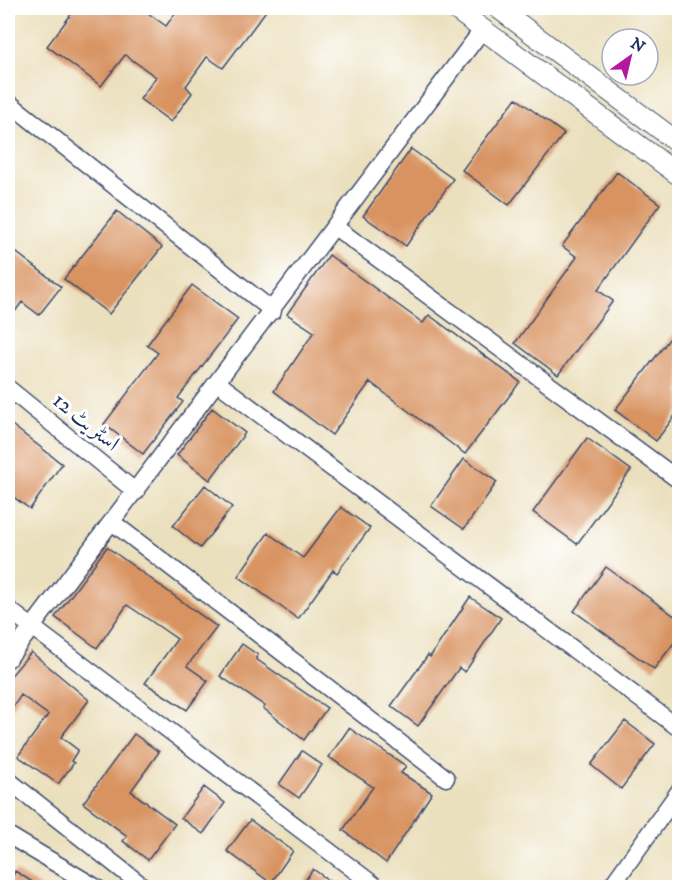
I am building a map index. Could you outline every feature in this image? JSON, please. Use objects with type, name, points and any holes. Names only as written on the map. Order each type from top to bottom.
[{"type":"street","points":[[454,8],[680,176]]},
{"type":"street","points":[[498,8],[680,144]]},
{"type":"street","points":[[8,659],[273,311],[483,29]]},
{"type":"street","points":[[8,102],[273,311]]},
{"type":"street","points":[[335,227],[680,481]]},
{"type":"street","points":[[218,383],[680,729]]},
{"type":"street","name":"اسٹریٹ 12","points":[[8,388],[136,492]]},
{"type":"street","points":[[112,522],[446,778]]},
{"type":"street","points":[[8,609],[378,888]]},
{"type":"street","points":[[8,780],[145,888]]},
{"type":"street","points":[[610,888],[678,796]]},
{"type":"street","points":[[8,836],[97,888]]},
{"type":"building","points":[[76,8],[141,8],[166,26],[179,8],[268,8],[223,68],[207,57],[186,86],[192,93],[171,122],[140,99],[156,77],[125,55],[101,86],[47,46]]},
{"type":"building","points":[[516,98],[564,134],[509,205],[462,170]]},
{"type":"building","points":[[411,149],[453,179],[406,246],[363,216]]},
{"type":"building","points":[[617,172],[660,204],[598,290],[613,301],[558,375],[515,343],[577,257],[562,246]]},
{"type":"building","points":[[117,211],[162,247],[109,314],[64,279]]},
{"type":"building","points":[[8,246],[61,287],[39,315],[22,302],[8,321]]},
{"type":"building","points":[[329,255],[423,323],[429,315],[520,382],[465,454],[370,382],[332,435],[274,391],[314,332],[287,314]]},
{"type":"building","points":[[192,285],[238,319],[178,398],[183,402],[143,454],[104,424],[158,353],[147,345]]},
{"type":"building","points":[[680,325],[680,409],[656,441],[615,410]]},
{"type":"building","points":[[212,408],[245,433],[210,480],[177,455]]},
{"type":"building","points":[[8,422],[62,464],[30,509],[8,493]]},
{"type":"building","points":[[587,438],[631,470],[577,544],[533,512]]},
{"type":"building","points":[[464,459],[497,482],[464,529],[431,506]]},
{"type":"building","points":[[205,485],[232,507],[200,548],[173,526]]},
{"type":"building","points":[[341,507],[370,528],[337,573],[333,570],[298,619],[238,576],[268,533],[303,558]]},
{"type":"building","points":[[107,547],[217,627],[187,666],[208,681],[187,710],[145,683],[177,639],[127,605],[97,648],[55,617]]},
{"type":"building","points":[[606,567],[680,620],[680,635],[654,669],[574,611]]},
{"type":"building","points":[[470,597],[501,618],[465,672],[459,668],[418,726],[391,706],[428,655],[430,657]]},
{"type":"building","points":[[242,644],[258,655],[256,659],[327,708],[304,740],[263,708],[265,706],[220,676]]},
{"type":"building","points":[[31,652],[89,700],[61,737],[78,750],[71,761],[74,763],[58,784],[18,756],[48,715],[21,695],[8,715],[8,679]]},
{"type":"building","points":[[625,721],[655,744],[621,789],[591,765]]},
{"type":"building","points":[[349,728],[406,766],[401,773],[432,793],[386,863],[343,830],[373,787],[329,757]]},
{"type":"building","points":[[134,734],[159,752],[131,791],[175,824],[148,860],[123,841],[127,836],[83,803]]},
{"type":"building","points":[[302,751],[322,765],[299,798],[279,784]]},
{"type":"building","points":[[204,787],[225,803],[203,834],[181,818]]},
{"type":"building","points":[[250,820],[293,851],[271,883],[227,851]]},
{"type":"building","points":[[313,869],[339,888],[300,888]]},
{"type":"building","points":[[15,871],[42,888],[8,888]]}]
